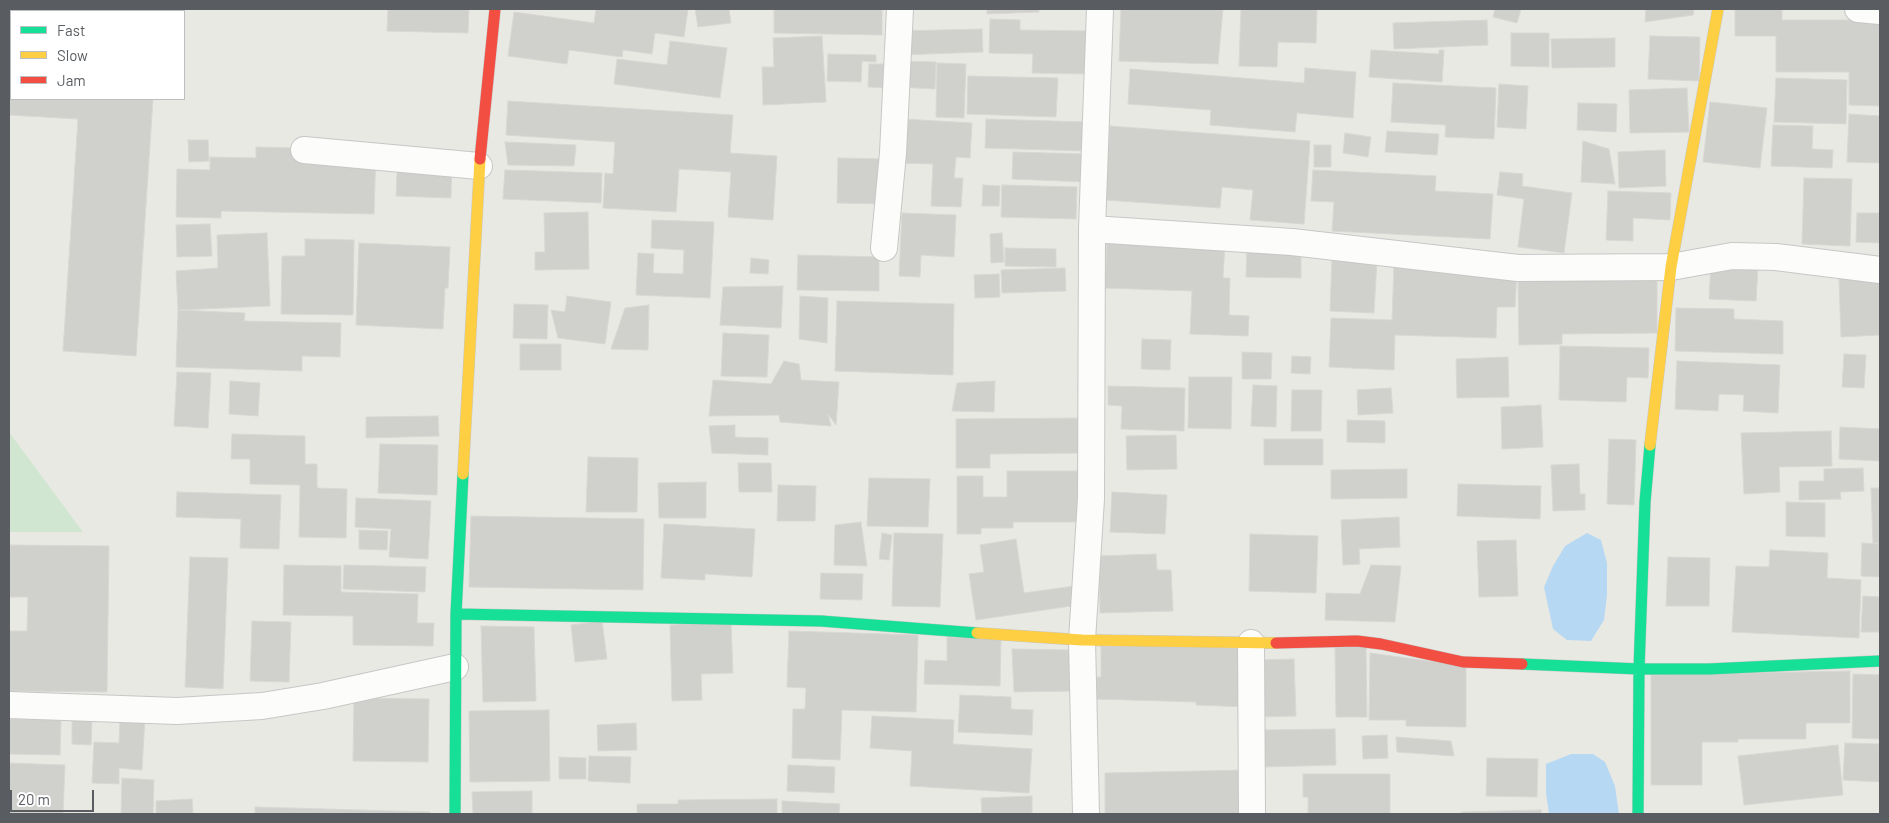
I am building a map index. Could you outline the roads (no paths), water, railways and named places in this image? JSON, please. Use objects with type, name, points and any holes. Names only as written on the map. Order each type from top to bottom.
[{"type":"street","points":[[455,814],[456,614],[479,166],[495,9]]},
{"type":"street","points":[[884,248],[893,153],[900,9]]},
{"type":"street","points":[[1086,814],[1082,640],[1091,498],[1092,229],[1100,9]]},
{"type":"street","points":[[1638,814],[1645,502],[1650,439],[1671,268],[1718,9]]},
{"type":"street","points":[[1858,9],[1880,11]]},
{"type":"street","points":[[304,150],[479,166]]},
{"type":"street","points":[[1092,229],[1292,242],[1518,268],[1671,268],[1732,256],[1776,257],[1880,270]]},
{"type":"street","points":[[456,614],[821,620],[914,629],[1082,640],[1251,643],[1357,641],[1381,644],[1463,662],[1640,669],[1709,669],[1880,661]]},
{"type":"street","points":[[1251,643],[1252,814]]},
{"type":"street","points":[[9,705],[177,711],[262,706],[323,696],[455,667]]},
{"type":"water","points":[[1587,533],[1601,540],[1607,563],[1607,595],[1604,620],[1591,641],[1567,640],[1553,629],[1544,587],[1553,566],[1565,546]]},
{"type":"water","points":[[1571,754],[1593,754],[1605,762],[1615,786],[1619,814],[1549,814],[1546,793],[1546,764]]}]
